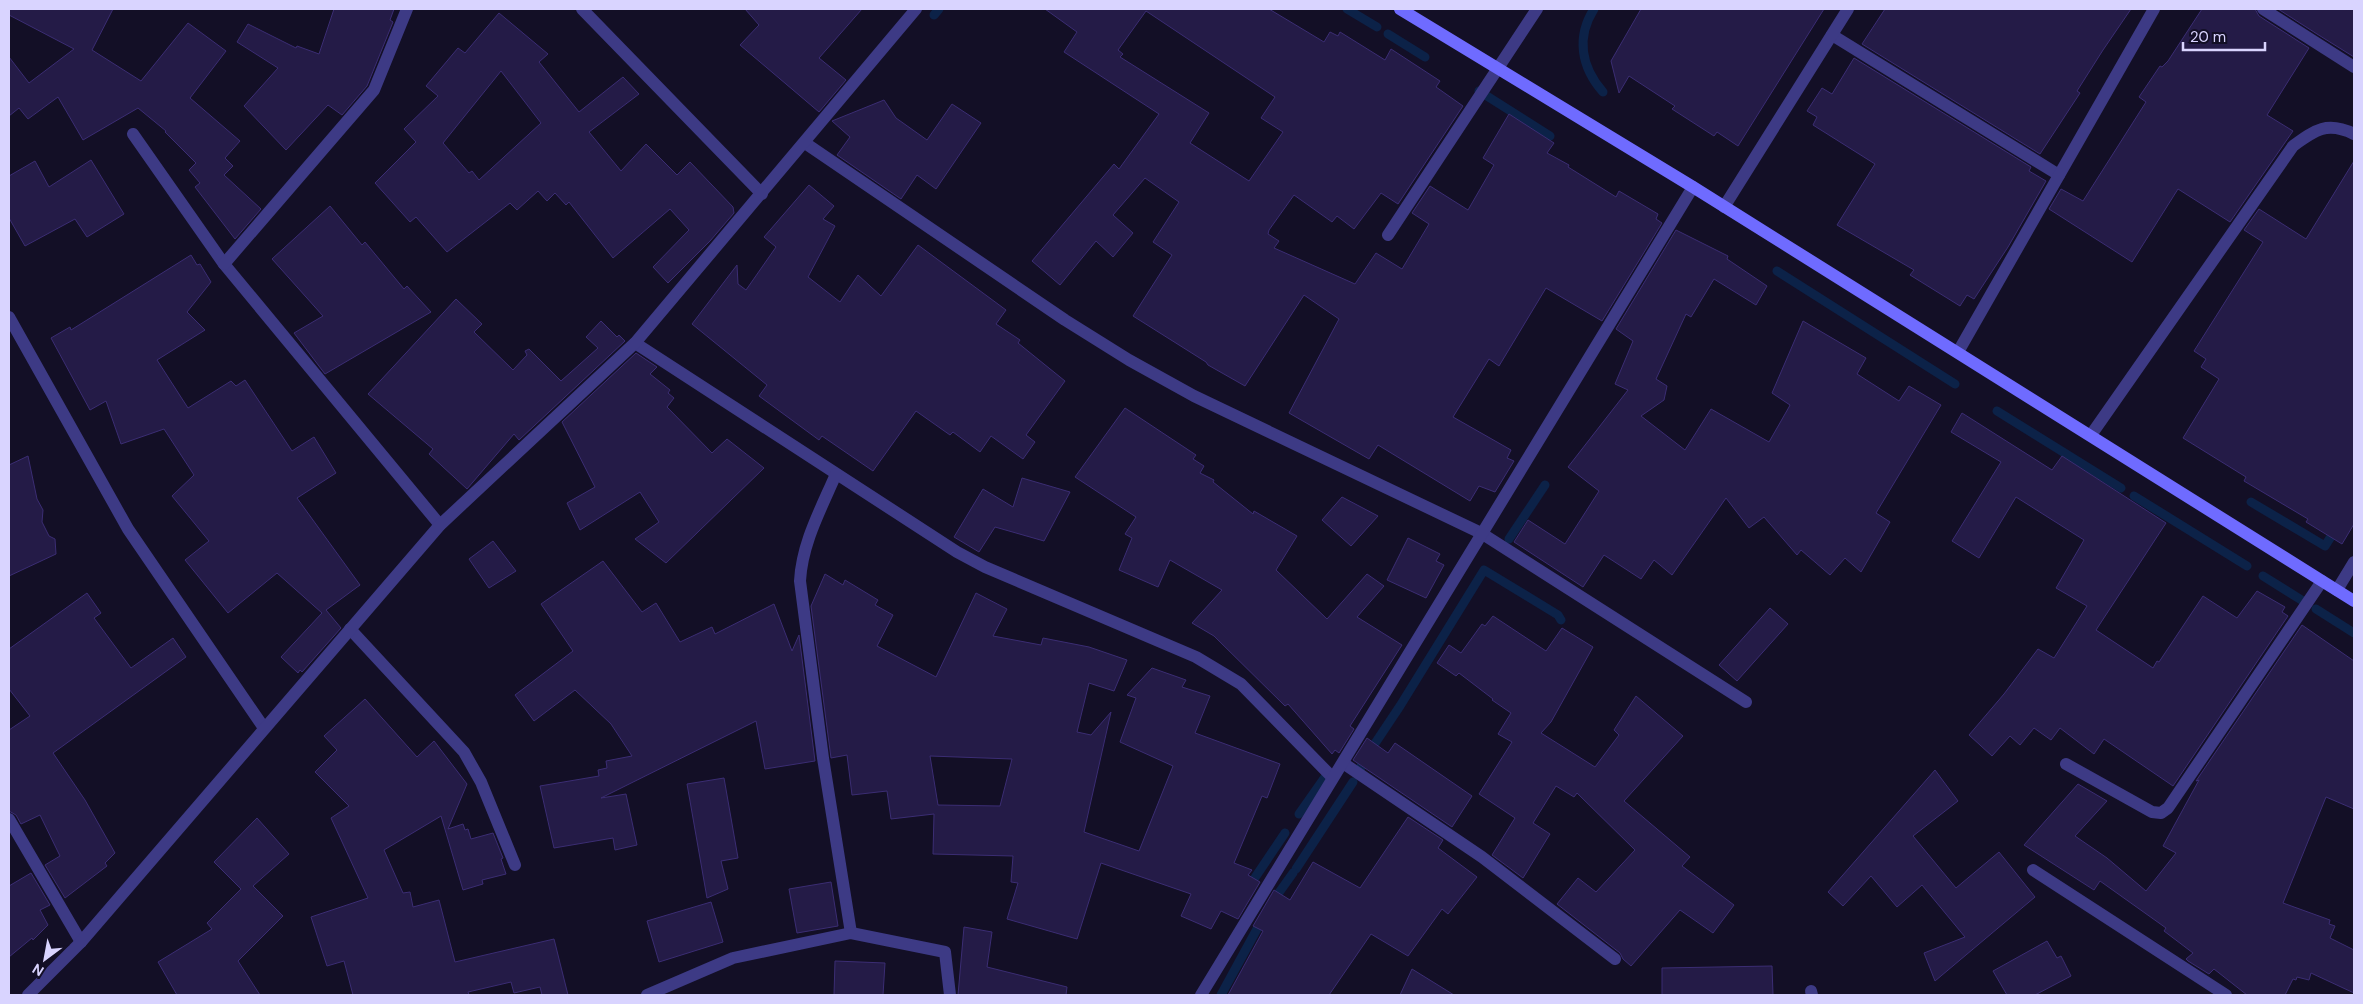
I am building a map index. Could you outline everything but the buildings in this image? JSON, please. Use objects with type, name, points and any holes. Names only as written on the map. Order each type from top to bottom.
[{"type":"street","points":[[224,264],[374,90],[407,9]]},
{"type":"street","points":[[582,9],[762,194]]},
{"type":"street","points":[[28,995],[81,942],[440,525],[635,343],[916,9]]},
{"type":"street","points":[[1400,9],[1693,187],[2354,601]]},
{"type":"street","points":[[1388,236],[1537,9]]},
{"type":"street","points":[[1724,207],[1848,9]]},
{"type":"street","points":[[1958,352],[2153,9]]},
{"type":"street","points":[[2263,9],[2354,67]]},
{"type":"street","points":[[1832,35],[2059,175]]},
{"type":"street","points":[[2091,435],[2293,146],[2316,129],[2342,128],[2354,134]]},
{"type":"street","points":[[133,134],[224,264],[440,525]]},
{"type":"street","points":[[805,143],[1065,320],[1129,360],[1194,396],[1481,533],[1746,702]]},
{"type":"street","points":[[1200,995],[1693,187]]},
{"type":"street","points":[[9,317],[128,529],[264,728]]},
{"type":"street","points":[[635,343],[957,552],[986,567],[1196,656],[1220,670],[1241,684],[1332,777]]},
{"type":"street","points":[[836,474],[801,560],[800,582],[823,758],[851,932]]},
{"type":"street","points":[[2337,590],[2354,562]]},
{"type":"street","points":[[2066,764],[2152,812],[2160,813],[2168,808],[2322,581]]},
{"type":"street","points":[[350,629],[464,752],[481,782],[515,865]]},
{"type":"street","points":[[1343,763],[1482,857],[1615,959]]},
{"type":"street","points":[[9,818],[81,942]]},
{"type":"street","points":[[2033,870],[2226,995]]},
{"type":"street","points":[[647,995],[733,958],[851,932],[942,950],[947,956],[950,995]]},
{"type":"waterway","points":[[934,15],[939,9]]},
{"type":"waterway","points":[[1347,9],[1377,27]]},
{"type":"waterway","points":[[1594,9],[1585,30],[1584,52],[1590,72],[1603,92]]},
{"type":"waterway","points":[[1388,34],[1425,57]]},
{"type":"waterway","points":[[1479,91],[1550,136]]},
{"type":"waterway","points":[[1777,271],[1955,384]]},
{"type":"waterway","points":[[1997,411],[2121,488]]},
{"type":"waterway","points":[[1509,539],[1545,485]]},
{"type":"waterway","points":[[2134,496],[2247,566]]},
{"type":"waterway","points":[[2251,502],[2325,546],[2337,527]]},
{"type":"waterway","points":[[1360,770],[1362,763],[1400,706],[1484,570],[1558,615],[1561,620]]},
{"type":"waterway","points":[[2263,576],[2303,601]]},
{"type":"waterway","points":[[2316,609],[2354,633]]},
{"type":"waterway","points":[[1299,814],[1325,777]]},
{"type":"waterway","points":[[1296,869],[1353,782]]},
{"type":"waterway","points":[[1248,888],[1285,833]]},
{"type":"waterway","points":[[1273,901],[1293,873]]},
{"type":"waterway","points":[[1221,995],[1263,918]]}]
